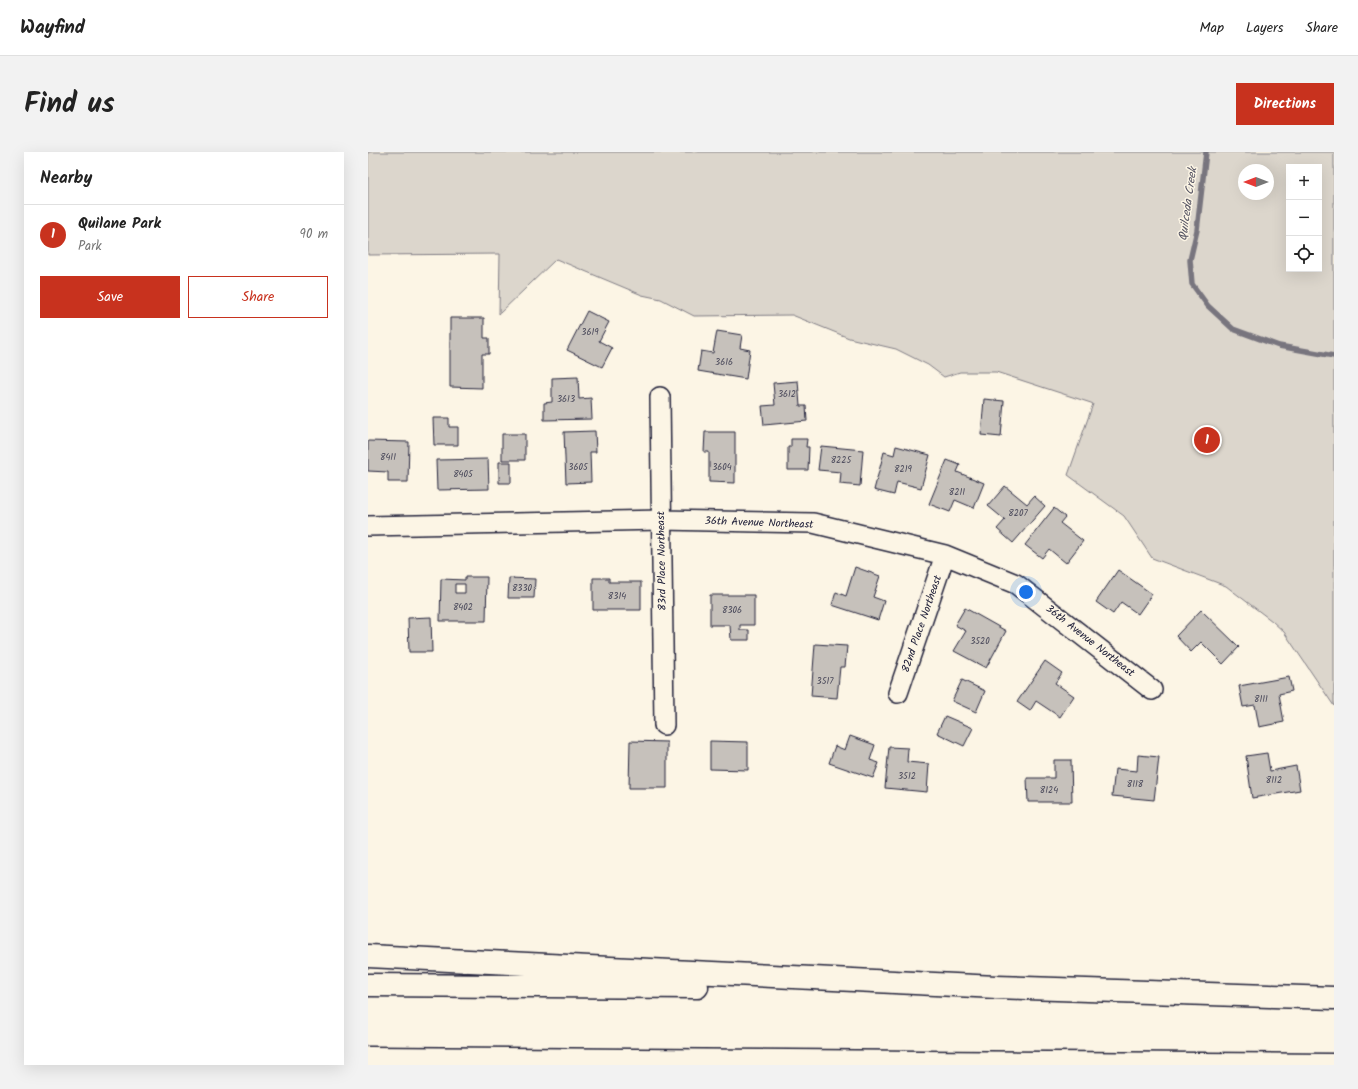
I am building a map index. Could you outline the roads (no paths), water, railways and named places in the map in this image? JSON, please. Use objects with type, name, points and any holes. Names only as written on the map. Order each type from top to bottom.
[{"type":"highway","points":[[368,956],[996,988],[1334,998]]},
{"type":"highway","points":[[368,986],[996,988]]},
{"type":"highway","points":[[368,1058],[1334,1065]]},
{"type":"highway","points":[[709,1065],[793,1060]]},
{"type":"street","name":"83rd Place Northeast","points":[[660,397],[664,725]]},
{"type":"street","name":"36th Avenue Northeast","points":[[368,526],[662,520],[813,523],[945,555],[1016,584],[1152,690]]},
{"type":"street","name":"82nd Place Northeast","points":[[898,693],[945,555]]},
{"type":"waterway","name":"Quilceda Creek","points":[[1206,152],[1197,230],[1190,260],[1192,284],[1208,306],[1233,329],[1279,346],[1334,356]]},
{"type":"place","name":"Quilane Park","points":[[1207,440]]}]
